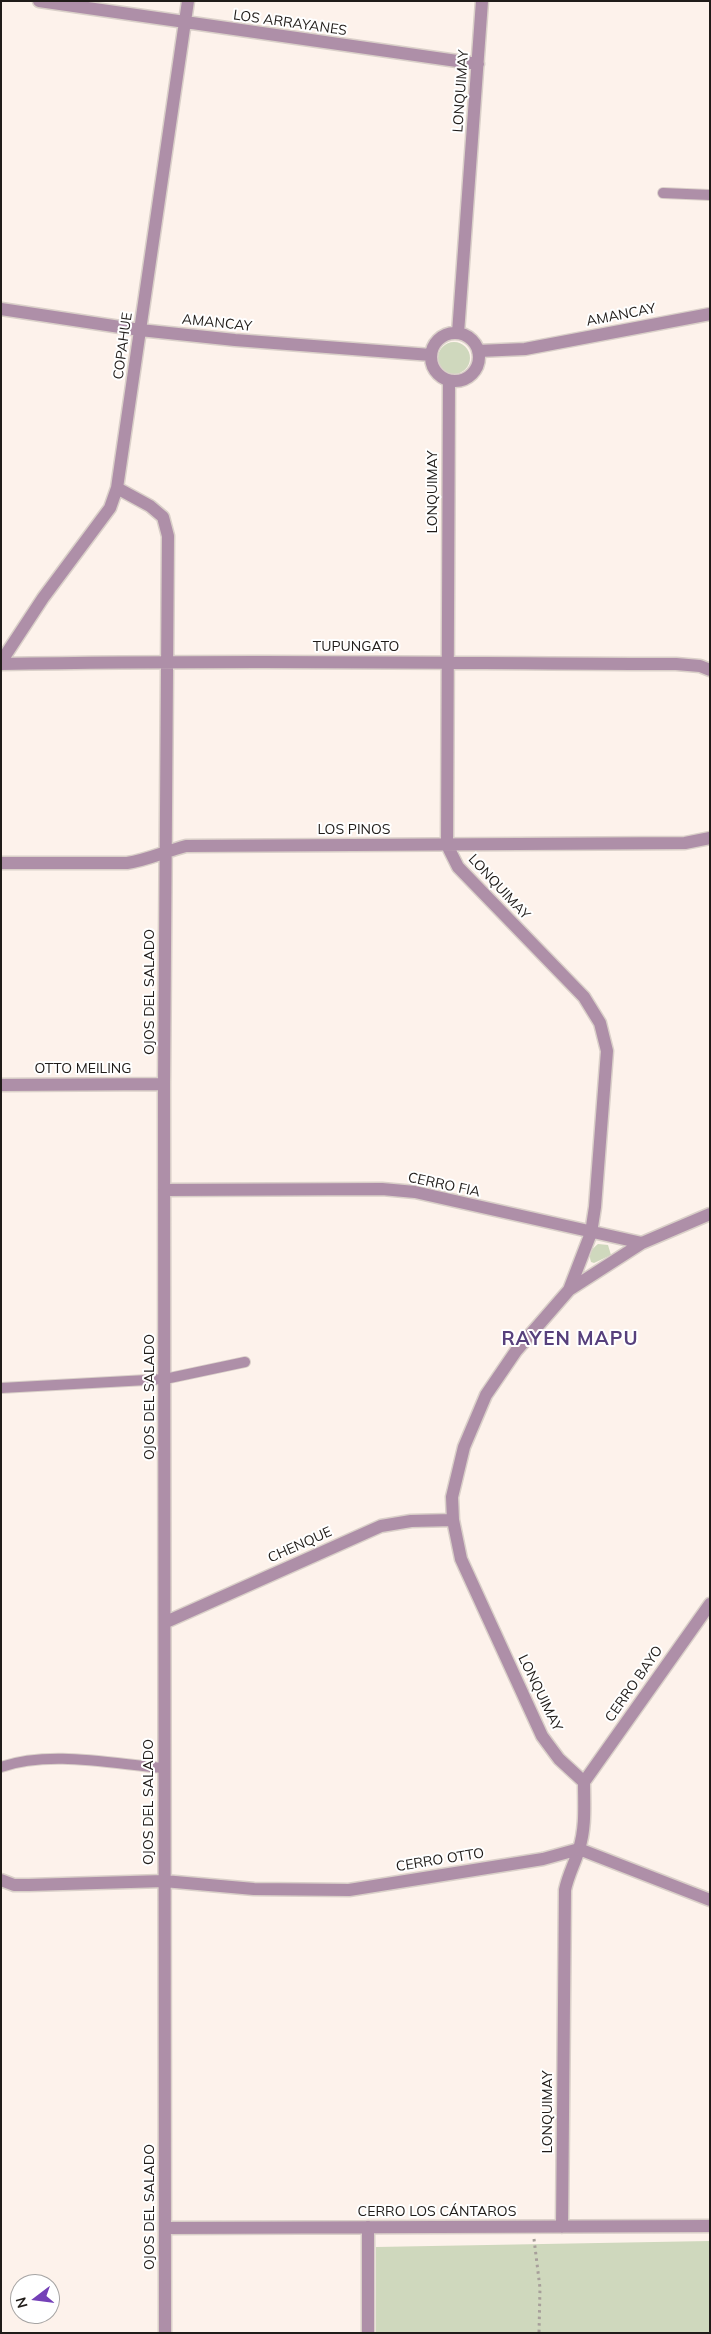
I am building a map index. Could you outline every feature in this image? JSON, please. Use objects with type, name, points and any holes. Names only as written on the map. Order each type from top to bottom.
[{"type":"street","name":"LOS ARRAYANES","points":[[38,1],[478,64]]},
{"type":"street","name":"COPAHUE","points":[[1,663],[43,598],[110,508],[117,488],[188,1]]},
{"type":"street","name":"LONQUIMAY","points":[[458,333],[482,1]]},
{"type":"street","name":"AMANCAY","points":[[1,309],[140,330],[235,340],[431,355]]},
{"type":"street","name":"AMANCAY","points":[[478,351],[525,349],[710,314]]},
{"type":"street","points":[[458,333],[471,339],[478,351],[478,363],[472,374],[458,381],[449,381],[434,369],[431,355],[437,341],[443,336],[458,333]]},
{"type":"street","name":"LONQUIMAY","points":[[449,381],[447,845],[458,867],[584,997],[600,1023],[607,1051],[595,1206],[591,1233],[569,1290]]},
{"type":"street","name":"OJOS DEL SALADO","points":[[117,488],[150,506],[163,517],[168,536],[164,1084],[166,1622],[164,1768],[165,2333]]},
{"type":"street","name":"TUPUNGATO","points":[[1,663],[676,664],[700,666],[710,670]]},
{"type":"street","name":"LOS PINOS","points":[[1,864],[128,863],[147,860],[166,851],[186,846],[685,843],[710,838]]},
{"type":"street","name":"OTTO MEILING","points":[[1,1085],[164,1084]]},
{"type":"street","name":"CERRO FIA","points":[[164,1190],[382,1189],[415,1192],[642,1243]]},
{"type":"street","points":[[642,1243],[710,1214]]},
{"type":"street","name":"LONQUIMAY","points":[[562,2227],[565,1890],[568,1876],[580,1849],[585,1817],[584,1782],[559,1759],[542,1736],[461,1559],[453,1520],[452,1497],[464,1447],[486,1395],[516,1351],[569,1290],[642,1243]]},
{"type":"street","name":"CHENQUE","points":[[166,1622],[381,1526],[410,1521],[453,1520]]},
{"type":"street","name":"CERRO BAYO","points":[[584,1782],[710,1604]]},
{"type":"street","points":[[580,1849],[710,1900]]},
{"type":"street","name":"CERRO OTTO","points":[[1,1880],[14,1885],[164,1881],[254,1889],[349,1890],[543,1859],[580,1849]]},
{"type":"street","name":"CERRO LOS CÁNTAROS","points":[[165,2228],[710,2226]]},
{"type":"street","points":[[368,2227],[368,2333]]},
{"type":"lane","points":[[663,193],[710,196]]},
{"type":"lane","points":[[1,1388],[165,1379],[245,1362]]},
{"type":"lane","points":[[1,1767],[21,1761],[58,1759],[164,1768]]},
{"type":"path","points":[[532,2227],[540,2288],[539,2333]]},
{"type":"green space","points":[[454,342],[466,346],[470,358],[466,370],[454,374],[442,370],[438,358],[442,346]]},
{"type":"green space","points":[[598,1244],[608,1245],[611,1255],[594,1263],[591,1262],[590,1254]]},
{"type":"green space","points":[[710,2241],[710,2333],[376,2333],[376,2247]]},
{"type":"district","name":"RAYEN MAPU","points":[[570,1339]]}]
